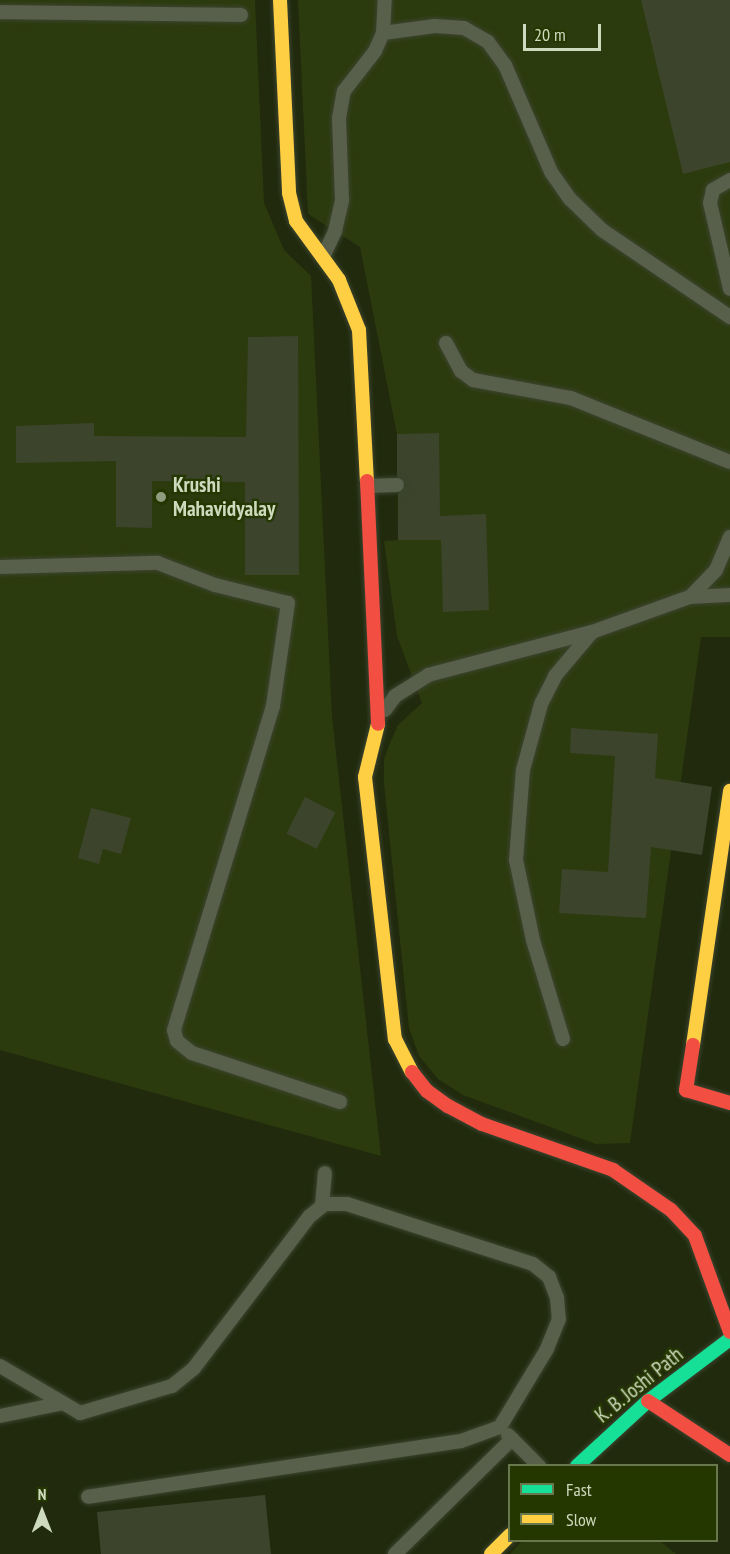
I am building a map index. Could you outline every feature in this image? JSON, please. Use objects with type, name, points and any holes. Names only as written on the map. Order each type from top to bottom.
[{"type":"main road","points":[[280,0],[289,193],[296,221],[352,304],[359,330],[364,486],[379,719],[365,777],[395,1039],[410,1070],[427,1091],[448,1106],[482,1124],[612,1170],[671,1209],[694,1236],[730,1332]]},
{"type":"main road","points":[[730,791],[686,1090],[730,1103]]},
{"type":"main road","name":"K. B. Joshi Path","points":[[579,1464],[648,1401],[730,1339]]},
{"type":"main road","points":[[648,1401],[730,1455]]},
{"type":"main road","points":[[491,1554],[508,1537]]},
{"type":"lane","points":[[322,259],[335,231],[342,200],[339,118],[344,91],[375,51],[383,33],[385,0]]},
{"type":"lane","points":[[0,12],[241,15]]},
{"type":"lane","points":[[383,33],[435,26],[464,28],[488,42],[505,65],[551,172],[570,199],[602,230],[730,317]]},
{"type":"lane","points":[[730,180],[713,190],[710,203],[730,289]]},
{"type":"lane","points":[[446,344],[461,371],[473,380],[571,398],[730,462]]},
{"type":"lane","points":[[364,486],[398,485]]},
{"type":"lane","points":[[690,597],[716,570],[730,537]]},
{"type":"lane","points":[[0,567],[158,563],[214,585],[288,603],[273,706],[174,1030],[177,1041],[192,1053],[340,1101]]},
{"type":"lane","points":[[379,719],[394,696],[428,675],[592,632],[690,597],[730,595]]},
{"type":"lane","points":[[563,1039],[533,940],[516,860],[523,770],[541,704],[555,676],[592,632]]},
{"type":"lane","points":[[322,1206],[325,1173]]},
{"type":"lane","points":[[0,1366],[80,1413],[172,1386],[194,1368],[310,1216],[322,1206],[347,1204],[533,1264],[549,1277],[557,1298],[559,1319],[547,1349],[500,1427],[461,1441],[88,1497]]},
{"type":"lane","points":[[0,1416],[63,1403]]},
{"type":"lane","points":[[500,1427],[537,1464]]},
{"type":"lane","points":[[395,1554],[512,1439]]},
{"type":"shaded area","name":"Krushi Mahavidyalay","points":[[0,0],[255,0],[264,203],[284,250],[311,276],[332,717],[381,1156],[0,1050]]},
{"type":"shaded area","points":[[298,0],[730,0],[730,637],[701,637],[630,1143],[596,1144],[463,1095],[438,1079],[419,1056],[409,1028],[384,783],[384,759],[398,725],[422,703],[397,636],[384,541],[398,540],[397,434],[360,247],[308,214]]},
{"type":"shaded area","points":[[521,1542],[661,1542],[676,1554],[510,1554]]},
{"type":"building","points":[[641,0],[730,0],[730,162],[683,174]]},
{"type":"building","points":[[298,336],[299,575],[245,575],[245,482],[152,481],[152,528],[116,527],[116,461],[16,463],[16,426],[94,423],[94,436],[246,437],[248,337]]},
{"type":"building","points":[[439,433],[440,516],[486,514],[489,610],[443,612],[441,540],[398,540],[398,494],[406,485],[397,476],[397,434]]},
{"type":"building","points":[[571,728],[658,734],[655,778],[712,787],[702,855],[651,847],[646,918],[559,913],[562,869],[608,872],[615,756],[570,753]]},
{"type":"building","points":[[305,797],[335,812],[317,849],[286,834]]},
{"type":"building","points":[[91,808],[131,818],[121,854],[103,849],[99,864],[78,858]]},
{"type":"building","points":[[265,1495],[271,1554],[101,1554],[97,1512]]},
{"type":"traffic: fast","points":[[579,1464],[648,1401],[730,1339]]},
{"type":"traffic: slow","points":[[280,0],[289,193],[296,221],[339,280],[359,330],[367,481]]},
{"type":"traffic: slow","points":[[378,724],[365,777],[395,1039],[412,1072]]},
{"type":"traffic: slow","points":[[693,1045],[730,791]]},
{"type":"traffic: slow","points":[[491,1554],[508,1537]]},
{"type":"traffic: jam","points":[[367,481],[378,724]]},
{"type":"traffic: jam","points":[[693,1045],[686,1090],[730,1103]]},
{"type":"traffic: jam","points":[[412,1072],[427,1091],[448,1106],[482,1124],[613,1170],[671,1210],[695,1236],[730,1332]]},
{"type":"traffic: jam","points":[[648,1401],[730,1455]]},
{"type":"place","name":"Krushi Mahavidyalay","points":[[161,497]]}]
